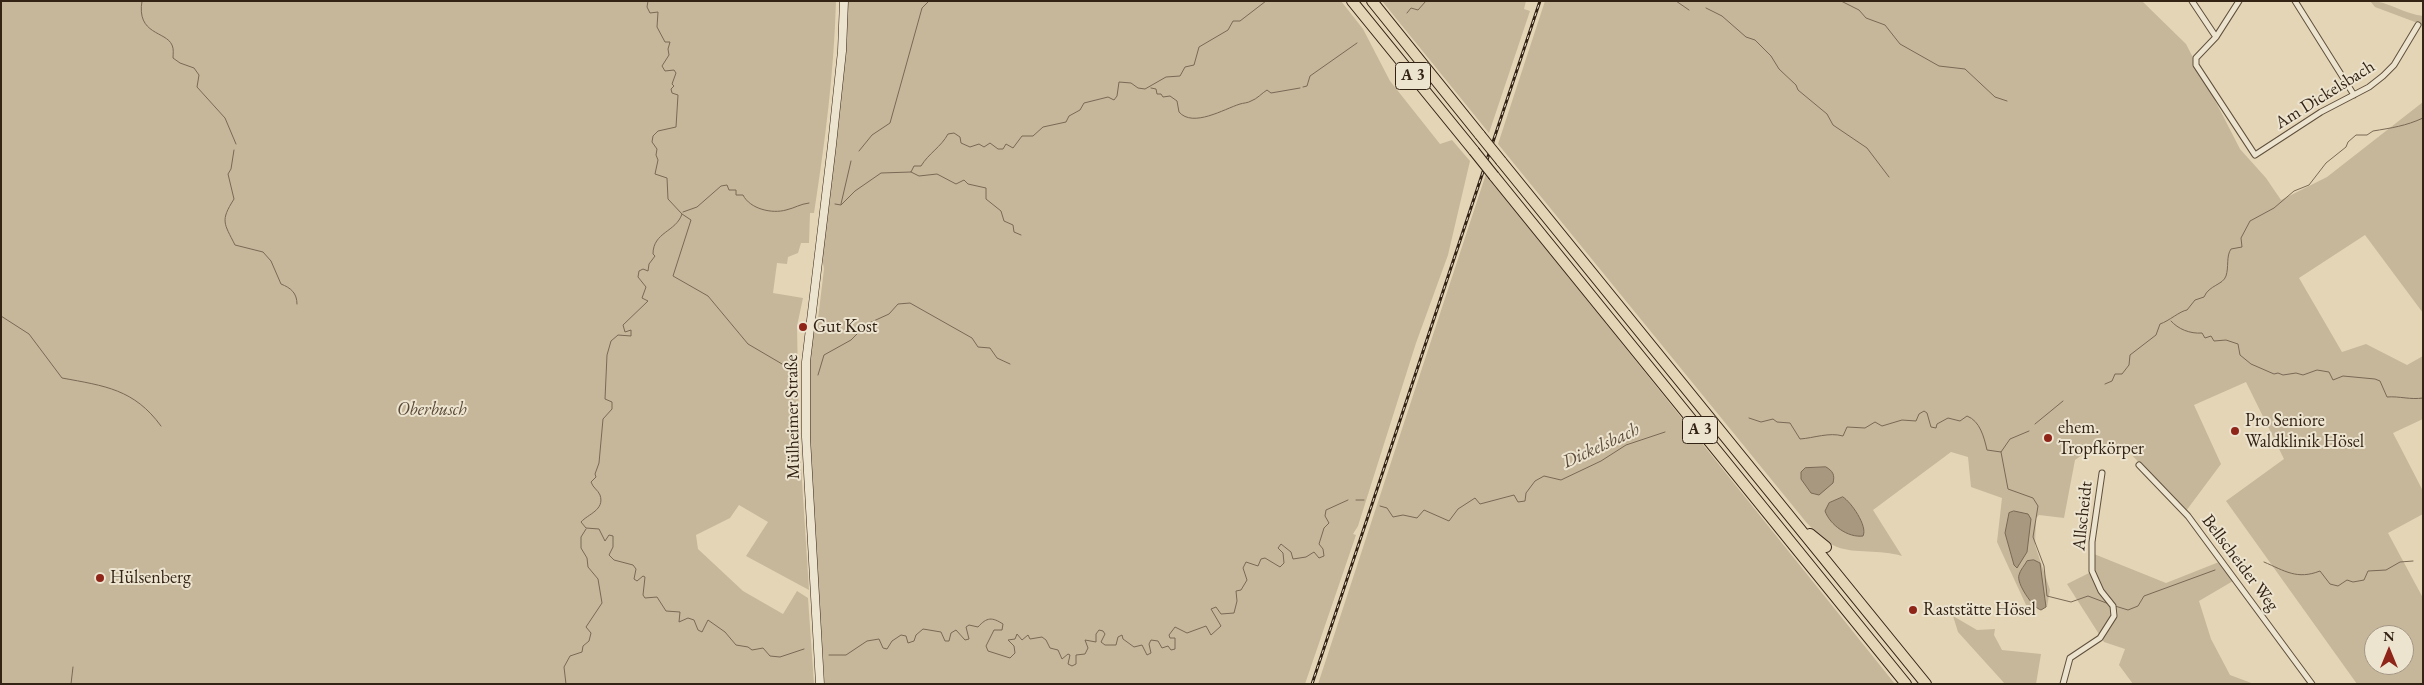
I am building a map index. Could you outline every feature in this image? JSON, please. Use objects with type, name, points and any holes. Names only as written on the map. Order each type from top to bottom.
[{"type":"highway","name":"A 3","points":[[1352,1],[1906,684]]},
{"type":"highway","name":"A 3","points":[[1372,1],[1926,684]]},
{"type":"highway","points":[[1792,519],[1826,547]]},
{"type":"main road","name":"Mülheimer Straße","points":[[820,684],[806,437],[806,362],[842,51],[844,1]]},
{"type":"street","points":[[2192,1],[2216,37],[2239,1]]},
{"type":"street","points":[[2295,1],[2354,95]]},
{"type":"street","name":"Am Dickelsbach","points":[[2216,37],[2196,58],[2196,65],[2255,155],[2321,112],[2354,95],[2383,76],[2394,65],[2418,25]]},
{"type":"street","name":"Bellscheider Weg","points":[[2139,465],[2188,516],[2312,684]]},
{"type":"street","name":"Allscheidt","points":[[2063,684],[2070,658],[2100,638],[2113,620],[2113,606],[2101,591],[2092,571],[2092,542],[2102,473]]},
{"type":"green space","name":"Oberbusch","points":[[1,1],[836,1],[828,107],[814,213],[810,213],[809,243],[801,243],[798,253],[788,257],[787,264],[777,263],[773,293],[803,298],[797,326],[799,435],[809,590],[746,556],[768,522],[739,505],[730,518],[696,535],[698,549],[743,591],[783,614],[797,591],[808,598],[814,684],[1,684]]},
{"type":"green space","points":[[848,1],[1341,1],[1363,29],[1390,81],[1440,144],[1452,140],[1470,161],[1448,255],[1416,343],[1358,526],[1353,534],[1356,535],[1305,684],[825,684],[812,492],[809,380],[812,340],[818,319],[824,269],[822,258],[845,52]]},
{"type":"green space","points":[[1382,1],[1526,1],[1524,9],[1530,11],[1489,133]]},
{"type":"green space","points":[[1545,1],[2142,1],[2186,44],[2240,149],[2266,178],[2281,200],[2327,177],[2423,102],[2423,313],[2365,235],[2299,278],[2342,352],[2366,344],[2407,365],[2423,356],[2423,419],[2393,433],[2423,491],[2423,514],[2388,533],[2423,598],[2423,684],[2357,684],[2226,501],[2284,459],[2246,382],[2194,405],[2221,464],[2186,511],[2124,447],[2095,446],[2075,460],[2064,518],[2039,515],[2036,518],[2035,545],[2050,590],[2047,607],[2026,605],[1997,542],[2002,498],[1971,487],[1968,457],[1951,452],[1873,510],[1902,556],[1837,547],[1820,536],[1806,522],[1498,144]]},
{"type":"green space","points":[[2370,1],[2383,3],[2423,16],[2423,25],[2375,7]]},
{"type":"green space","points":[[1486,174],[1895,684],[1318,684]]},
{"type":"green space","points":[[2094,554],[2166,583],[2219,562],[2233,581],[2199,601],[2211,639],[2230,675],[2254,684],[2133,684],[2119,665],[2125,649],[2104,642],[2067,584],[2091,572]]},
{"type":"green space","points":[[1953,616],[1977,630],[1995,629],[1994,635],[2002,650],[2041,654],[2036,684],[2005,684],[1958,632]]},
{"type":"shaded area","points":[[1826,467],[1833,474],[1833,483],[1819,495],[1811,493],[1801,479],[1801,472],[1805,468]]},
{"type":"shaded area","points":[[1843,497],[1854,509],[1861,521],[1864,532],[1863,536],[1851,535],[1840,530],[1827,516],[1825,511],[1829,503]]},
{"type":"shaded area","points":[[2014,511],[2028,514],[2031,519],[2027,552],[2017,568],[2014,565],[2005,533],[2009,513]]},
{"type":"shaded area","points":[[2034,560],[2040,563],[2046,607],[2041,610],[2026,595],[2019,579],[2020,571],[2027,561]]},
{"type":"waterway","points":[[142,1],[141,12],[143,20],[147,26],[169,40],[173,47],[173,58],[180,63],[194,68],[199,75],[197,87],[225,118],[236,144]]},
{"type":"waterway","name":"Dickelsbach","points":[[648,1],[647,7],[650,13],[658,12],[657,27],[665,42],[670,42],[669,55],[662,66],[665,71],[674,70],[676,73],[672,84],[674,86],[671,89],[672,93],[678,95],[676,127],[658,131],[653,136],[652,142],[657,149],[656,155],[658,160],[655,174],[667,178],[668,199],[682,214],[675,225],[657,241],[653,254],[655,256],[649,264],[648,271],[643,269],[639,271],[638,277],[646,287],[642,298],[648,301],[623,325],[625,332],[631,330],[631,336],[618,335],[611,341],[607,355],[605,399],[612,402],[612,409],[603,419],[599,463],[595,474],[596,477],[591,482],[599,493],[601,500],[598,508],[581,522],[586,528],[599,529],[605,541],[609,535],[613,536],[613,547],[609,555],[614,560],[633,565],[636,569],[634,579],[637,581],[643,576],[645,577],[643,595],[645,598],[657,597],[666,611],[680,612],[679,622],[688,618],[694,620],[698,630],[702,632],[708,620],[725,632],[736,645],[748,647],[752,650],[763,648],[770,656],[780,657],[804,649]]},
{"type":"waterway","points":[[859,151],[872,135],[890,123],[922,8],[929,1]]},
{"type":"waterway","points":[[835,204],[841,205],[855,191],[881,173],[911,172],[914,166],[921,166],[948,134],[954,133],[960,137],[961,143],[970,147],[979,144],[984,147],[990,143],[998,149],[1003,149],[1006,144],[1013,148],[1022,136],[1033,136],[1043,127],[1066,122],[1069,116],[1080,110],[1084,103],[1108,97],[1114,100],[1117,96],[1119,82],[1131,83],[1138,88],[1145,89],[1166,77],[1180,76],[1185,67],[1194,65],[1199,47],[1228,30],[1233,21],[1240,21],[1266,1]]},
{"type":"waterway","points":[[1407,13],[1411,8],[1418,10],[1426,1]]},
{"type":"waterway","points":[[1676,1],[1689,10]]},
{"type":"waterway","points":[[1841,1],[1859,10],[1866,18],[1885,25],[1900,44],[1939,66],[1965,69],[1995,97],[2007,101]]},
{"type":"waterway","points":[[1706,8],[1722,16],[1746,37],[1755,40],[1771,56],[1779,69],[1796,85],[1798,90],[1827,114],[1833,125],[1867,148],[1889,177]]},
{"type":"waterway","points":[[1303,87],[1307,86],[1310,76],[1357,43]]},
{"type":"waterway","points":[[1151,88],[1156,89],[1157,94],[1161,94],[1163,97],[1170,96],[1177,101],[1179,112],[1192,118],[1209,116],[1248,102],[1267,90],[1271,93],[1300,88]]},
{"type":"waterway","name":"Dickelsbach","points":[[2105,384],[2112,381],[2115,374],[2122,374],[2129,365],[2130,355],[2156,335],[2160,324],[2187,310],[2195,300],[2204,297],[2209,290],[2224,279],[2227,273],[2229,252],[2231,249],[2242,247],[2241,238],[2250,221],[2274,208],[2294,191],[2309,185],[2326,163],[2346,147],[2348,142],[2356,135],[2367,135],[2373,131],[2404,125],[2423,118]]},
{"type":"waterway","points":[[234,150],[231,169],[228,174],[234,199],[225,217],[226,227],[235,245],[263,252],[271,261],[281,284],[295,294],[297,304]]},
{"type":"waterway","points":[[841,204],[851,161]]},
{"type":"waterway","points":[[911,172],[919,176],[937,174],[956,184],[964,180],[968,184],[986,188],[986,199],[1001,211],[1004,221],[1013,225],[1014,232],[1021,235]]},
{"type":"waterway","points":[[683,212],[697,207],[721,186],[727,185],[729,190],[736,190],[736,195],[743,195],[751,204],[768,211],[780,211],[809,203]]},
{"type":"waterway","points":[[682,214],[691,220],[673,276],[708,296],[748,344],[794,371]]},
{"type":"waterway","points":[[818,375],[824,355],[851,340],[867,324],[889,314],[898,304],[910,303],[972,338],[978,347],[990,348],[997,358],[1010,364]]},
{"type":"waterway","points":[[1,316],[29,334],[62,378],[118,391],[140,404],[161,426]]},
{"type":"waterway","points":[[2171,321],[2185,330],[2193,333],[2202,333],[2205,338],[2211,336],[2214,341],[2226,340],[2238,344],[2240,355],[2251,364],[2274,374],[2296,373],[2303,375],[2317,370],[2329,372],[2333,380],[2343,376],[2375,379],[2380,381],[2387,397],[2423,398]]},
{"type":"waterway","name":"Dickelsbach","points":[[2035,424],[2063,401]]},
{"type":"waterway","name":"Dickelsbach","points":[[1749,418],[1761,422],[1773,419],[1777,422],[1790,423],[1800,439],[1827,435],[1843,436],[1847,427],[1865,428],[1875,422],[1882,426],[1902,420],[1916,421],[1919,414],[1924,411],[1927,413],[1931,427],[1936,428],[1937,424],[1948,418],[1960,421],[1967,416],[1978,426],[1983,435],[1987,450],[2001,452],[2010,439],[2029,431]]},
{"type":"waterway","name":"Dickelsbach","points":[[1380,506],[1387,508],[1393,517],[1403,515],[1417,518],[1424,510],[1449,521],[1458,509],[1475,498],[1480,504],[1514,495],[1518,502],[1525,501],[1526,493],[1535,481],[1544,476],[1561,480],[1601,461],[1626,445],[1665,432]]},
{"type":"waterway","points":[[2001,452],[2008,489],[2033,498],[2038,506],[2033,537],[2044,566],[2047,596],[2071,602],[2088,596],[2109,604]]},
{"type":"waterway","name":"Dickelsbach","points":[[829,655],[846,655],[867,641],[879,639],[883,648],[887,649],[892,641],[901,635],[906,636],[908,643],[914,641],[916,635],[923,629],[941,632],[945,641],[949,641],[951,633],[956,630],[965,640],[969,639],[966,627],[969,625],[978,627],[984,621],[990,619],[1003,624],[1002,630],[994,630],[986,646],[988,651],[1010,658],[1015,653],[1014,646],[1008,640],[1015,639],[1017,634],[1022,640],[1028,635],[1030,639],[1042,637],[1050,648],[1058,650],[1062,659],[1068,654],[1070,655],[1068,664],[1072,666],[1076,664],[1076,655],[1085,654],[1088,648],[1085,640],[1096,642],[1096,634],[1099,630],[1105,634],[1101,642],[1105,645],[1116,645],[1118,637],[1122,635],[1123,639],[1134,647],[1142,645],[1147,655],[1151,653],[1149,644],[1151,640],[1158,641],[1162,648],[1168,646],[1171,650],[1175,649],[1175,638],[1170,638],[1169,635],[1175,627],[1187,633],[1206,626],[1211,635],[1221,626],[1211,609],[1216,607],[1221,614],[1234,613],[1237,601],[1236,591],[1241,590],[1247,580],[1243,568],[1246,562],[1258,566],[1261,559],[1265,558],[1280,567],[1284,563],[1283,553],[1278,548],[1281,544],[1291,552],[1293,559],[1306,557],[1314,552],[1319,558],[1324,556],[1323,549],[1319,544],[1324,528],[1329,523],[1325,516],[1326,510],[1348,500]]},
{"type":"waterway","name":"Dickelsbach","points":[[1356,500],[1364,500]]},
{"type":"waterway","points":[[566,684],[564,667],[570,656],[582,652],[583,646],[589,641],[591,633],[586,627],[602,603],[598,579],[588,567],[587,558],[581,548],[581,537],[586,529]]},
{"type":"waterway","points":[[2264,562],[2291,573],[2304,575],[2320,571],[2330,584],[2338,586],[2347,580],[2353,582],[2364,580],[2368,571],[2386,570],[2400,562],[2413,561]]},
{"type":"waterway","points":[[2115,606],[2128,610],[2138,606],[2144,596],[2215,570]]},
{"type":"waterway","points":[[71,684],[73,667]]},
{"type":"railway","points":[[1312,684],[1540,1]]},
{"type":"place","name":"Gut Kost","points":[[803,327]]},
{"type":"place","name":"Pro Seniore Waldklinik Hösel","points":[[2235,431]]},
{"type":"place","name":"ehem. Tropfkörper","points":[[2048,438]]},
{"type":"place","name":"Hülsenberg","points":[[100,578]]},
{"type":"place","name":"Raststätte Hösel","points":[[1913,610]]}]
